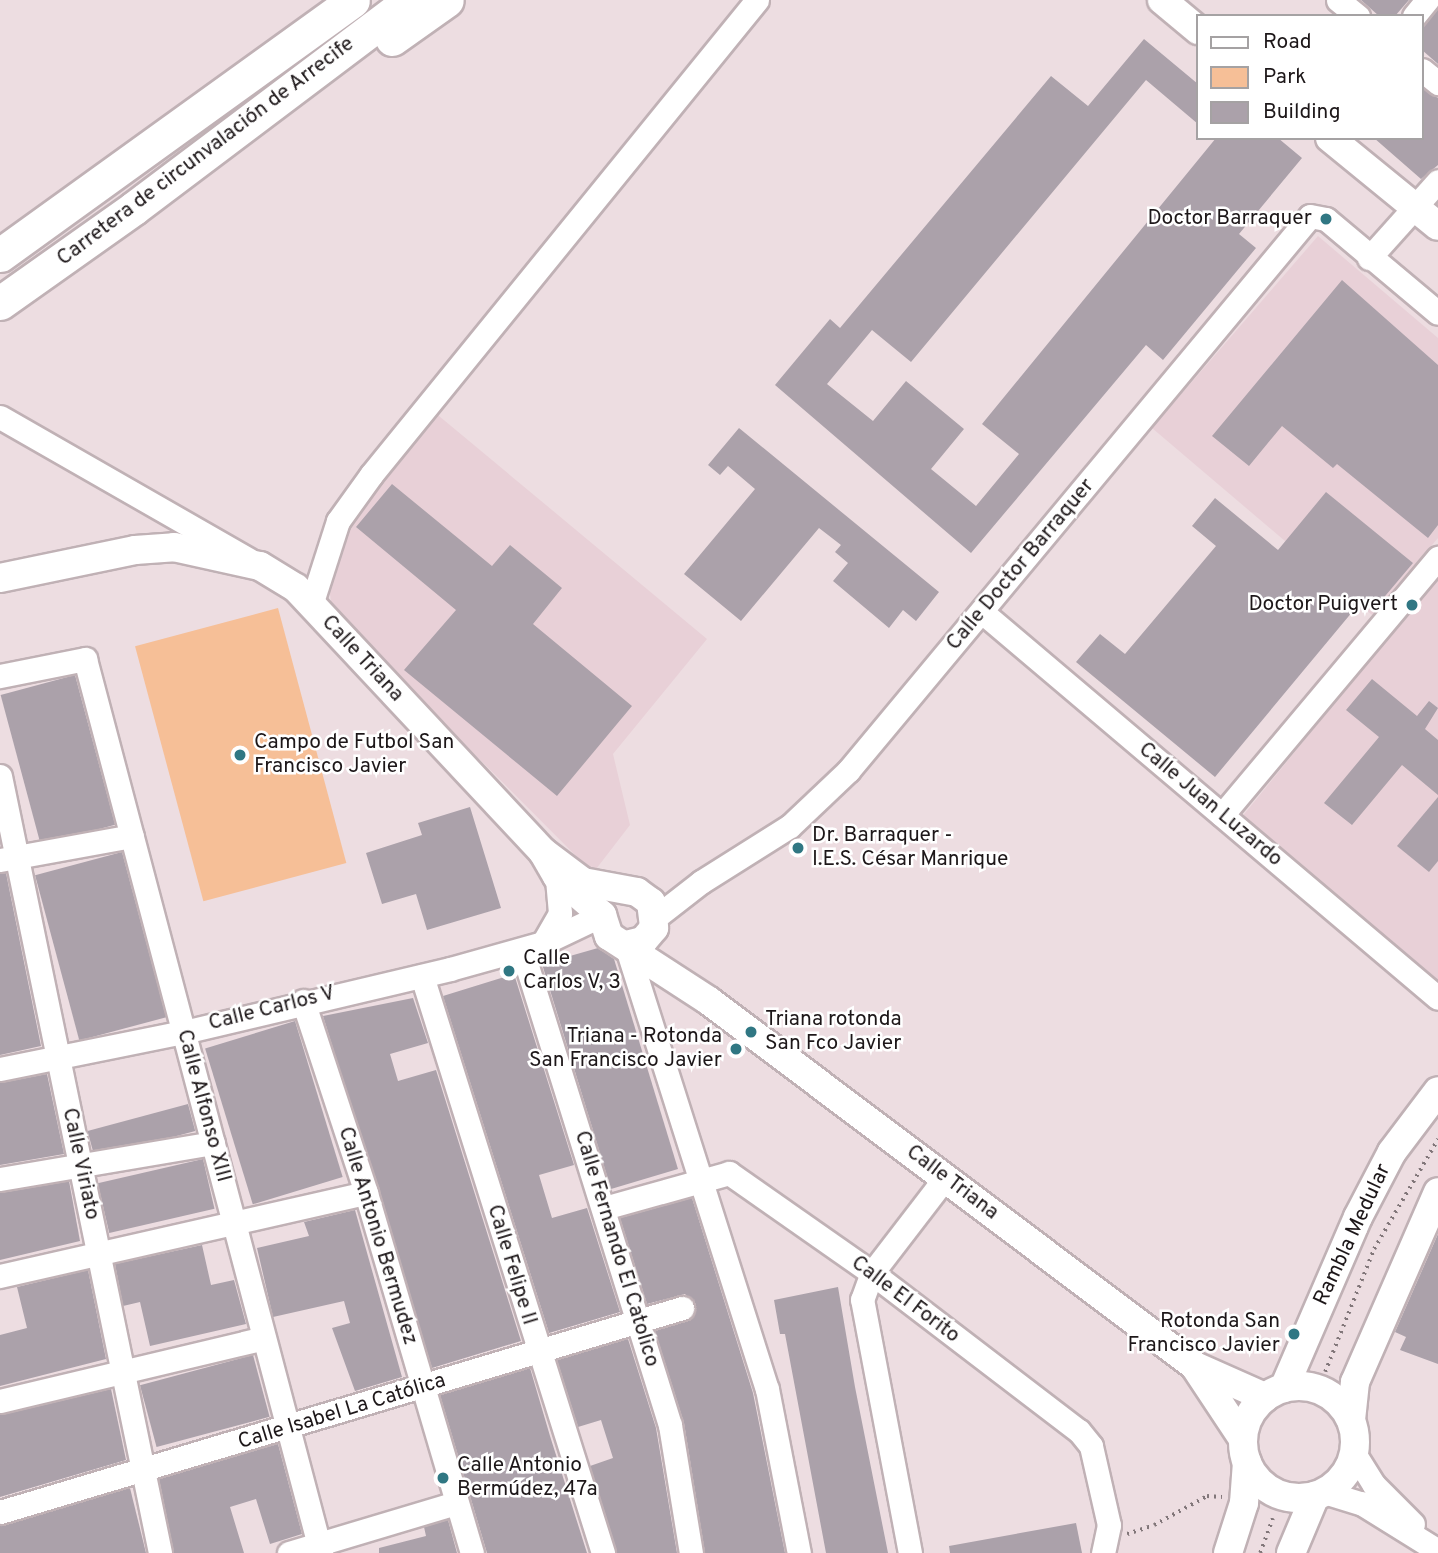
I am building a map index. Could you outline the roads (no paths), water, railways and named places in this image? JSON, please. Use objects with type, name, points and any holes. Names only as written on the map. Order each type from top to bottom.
[{"type":"highway","points":[[194,117],[331,0]]},
{"type":"highway","name":"Carretera de circunvalación de Arrecife","points":[[0,255],[353,0]]},
{"type":"highway","name":"Carretera de circunvalación de Arrecife","points":[[0,303],[158,191],[410,0]]},
{"type":"highway","points":[[158,191],[235,148],[447,0]]},
{"type":"main road","points":[[1162,0],[1196,28]]},
{"type":"main road","points":[[1332,140],[1438,226]]},
{"type":"main road","name":"Calle Triana","points":[[0,578],[135,550],[174,547],[260,566],[296,588],[543,852],[557,876],[612,932],[709,1001],[1195,1366],[1275,1392]]},
{"type":"main road","points":[[543,852],[583,882],[631,892],[651,902],[655,923],[643,941],[612,932],[609,899],[631,892]]},
{"type":"main road","name":"Calle Triana","points":[[655,923],[665,959],[709,1001]]},
{"type":"main road","name":"Rambla Medular","points":[[1275,1392],[1392,1152],[1438,1091]]},
{"type":"main road","points":[[1291,1553],[1320,1494],[1348,1469],[1354,1453],[1351,1420],[1355,1382],[1435,1203]]},
{"type":"main road","name":"Calle Triana","points":[[1195,1366],[1245,1451]]},
{"type":"main road","points":[[1228,1553],[1244,1503],[1248,1418],[1275,1392],[1323,1391],[1340,1403],[1351,1420]]},
{"type":"main road","points":[[1245,1451],[1266,1487],[1281,1495],[1320,1494]]},
{"type":"street","points":[[311,604],[338,521],[371,475],[757,0]]},
{"type":"street","points":[[1338,0],[1356,14]]},
{"type":"street","points":[[1416,14],[1427,0]]},
{"type":"street","points":[[1424,71],[1438,83]]},
{"type":"street","points":[[1438,181],[1369,258],[1438,313]]},
{"type":"street","name":"Calle Doctor Barraquer","points":[[655,923],[701,882],[790,826],[848,771],[1310,216],[1326,219],[1369,258]]},
{"type":"street","points":[[0,417],[260,566]]},
{"type":"street","points":[[1222,815],[1438,558]]},
{"type":"street","name":"Calle Juan Luzardo","points":[[982,612],[1438,998]]},
{"type":"street","name":"Calle Alfonso XIII","points":[[0,676],[85,659],[320,1548]]},
{"type":"street","name":"Calle Viriato","points":[[0,776],[8,859],[58,1055],[160,1553]]},
{"type":"street","points":[[8,859],[132,836]]},
{"type":"street","points":[[533,947],[560,913],[557,876]]},
{"type":"street","name":"Calle Doctor Barraquer","points":[[631,892],[659,896],[701,882]]},
{"type":"street","points":[[612,932],[700,1178],[767,1389],[800,1553]]},
{"type":"street","name":"Calle Carlos V","points":[[0,1069],[58,1055],[184,1032],[533,947],[612,932]]},
{"type":"street","name":"Calle Fernando El Catolico","points":[[533,947],[604,1208],[670,1425],[691,1553]]},
{"type":"street","name":"Calle Felipe II","points":[[422,976],[603,1553]]},
{"type":"street","name":"Calle Antonio Bermudez","points":[[303,1001],[366,1193],[472,1553]]},
{"type":"street","points":[[0,1179],[213,1143]]},
{"type":"street","name":"Calle El Forito","points":[[604,1208],[700,1178],[729,1173],[872,1273],[1079,1431],[1091,1446],[1105,1543]]},
{"type":"street","points":[[911,1553],[862,1300],[872,1273],[944,1179]]},
{"type":"street","points":[[0,1276],[366,1193]]},
{"type":"street","name":"Calle Isabel La Católica","points":[[0,1513],[288,1429],[682,1308]]},
{"type":"street","points":[[0,1401],[264,1338]]},
{"type":"street","points":[[1354,1453],[1374,1485],[1438,1550]]},
{"type":"street","points":[[1320,1494],[1361,1503],[1438,1550]]},
{"type":"street","points":[[289,1553],[320,1548],[456,1503]]},
{"type":"place","name":"Doctor Barraquer","points":[[1326,219]]},
{"type":"place","name":"Doctor Puigvert","points":[[1412,605]]},
{"type":"place","name":"Campo de Futbol San Francisco Javier","points":[[240,755]]},
{"type":"place","name":"Dr. Barraquer - I.E.S. César Manrique","points":[[798,848]]},
{"type":"place","name":"Calle Carlos V, 3","points":[[509,971]]},
{"type":"place","name":"Triana rotonda San Fco Javier","points":[[751,1032]]},
{"type":"place","name":"Triana - Rotonda San Francisco Javier","points":[[736,1049]]},
{"type":"place","name":"Rotonda San Francisco Javier","points":[[1294,1334]]},
{"type":"place","name":"Calle Antonio Bermúdez, 47a","points":[[443,1478]]}]
